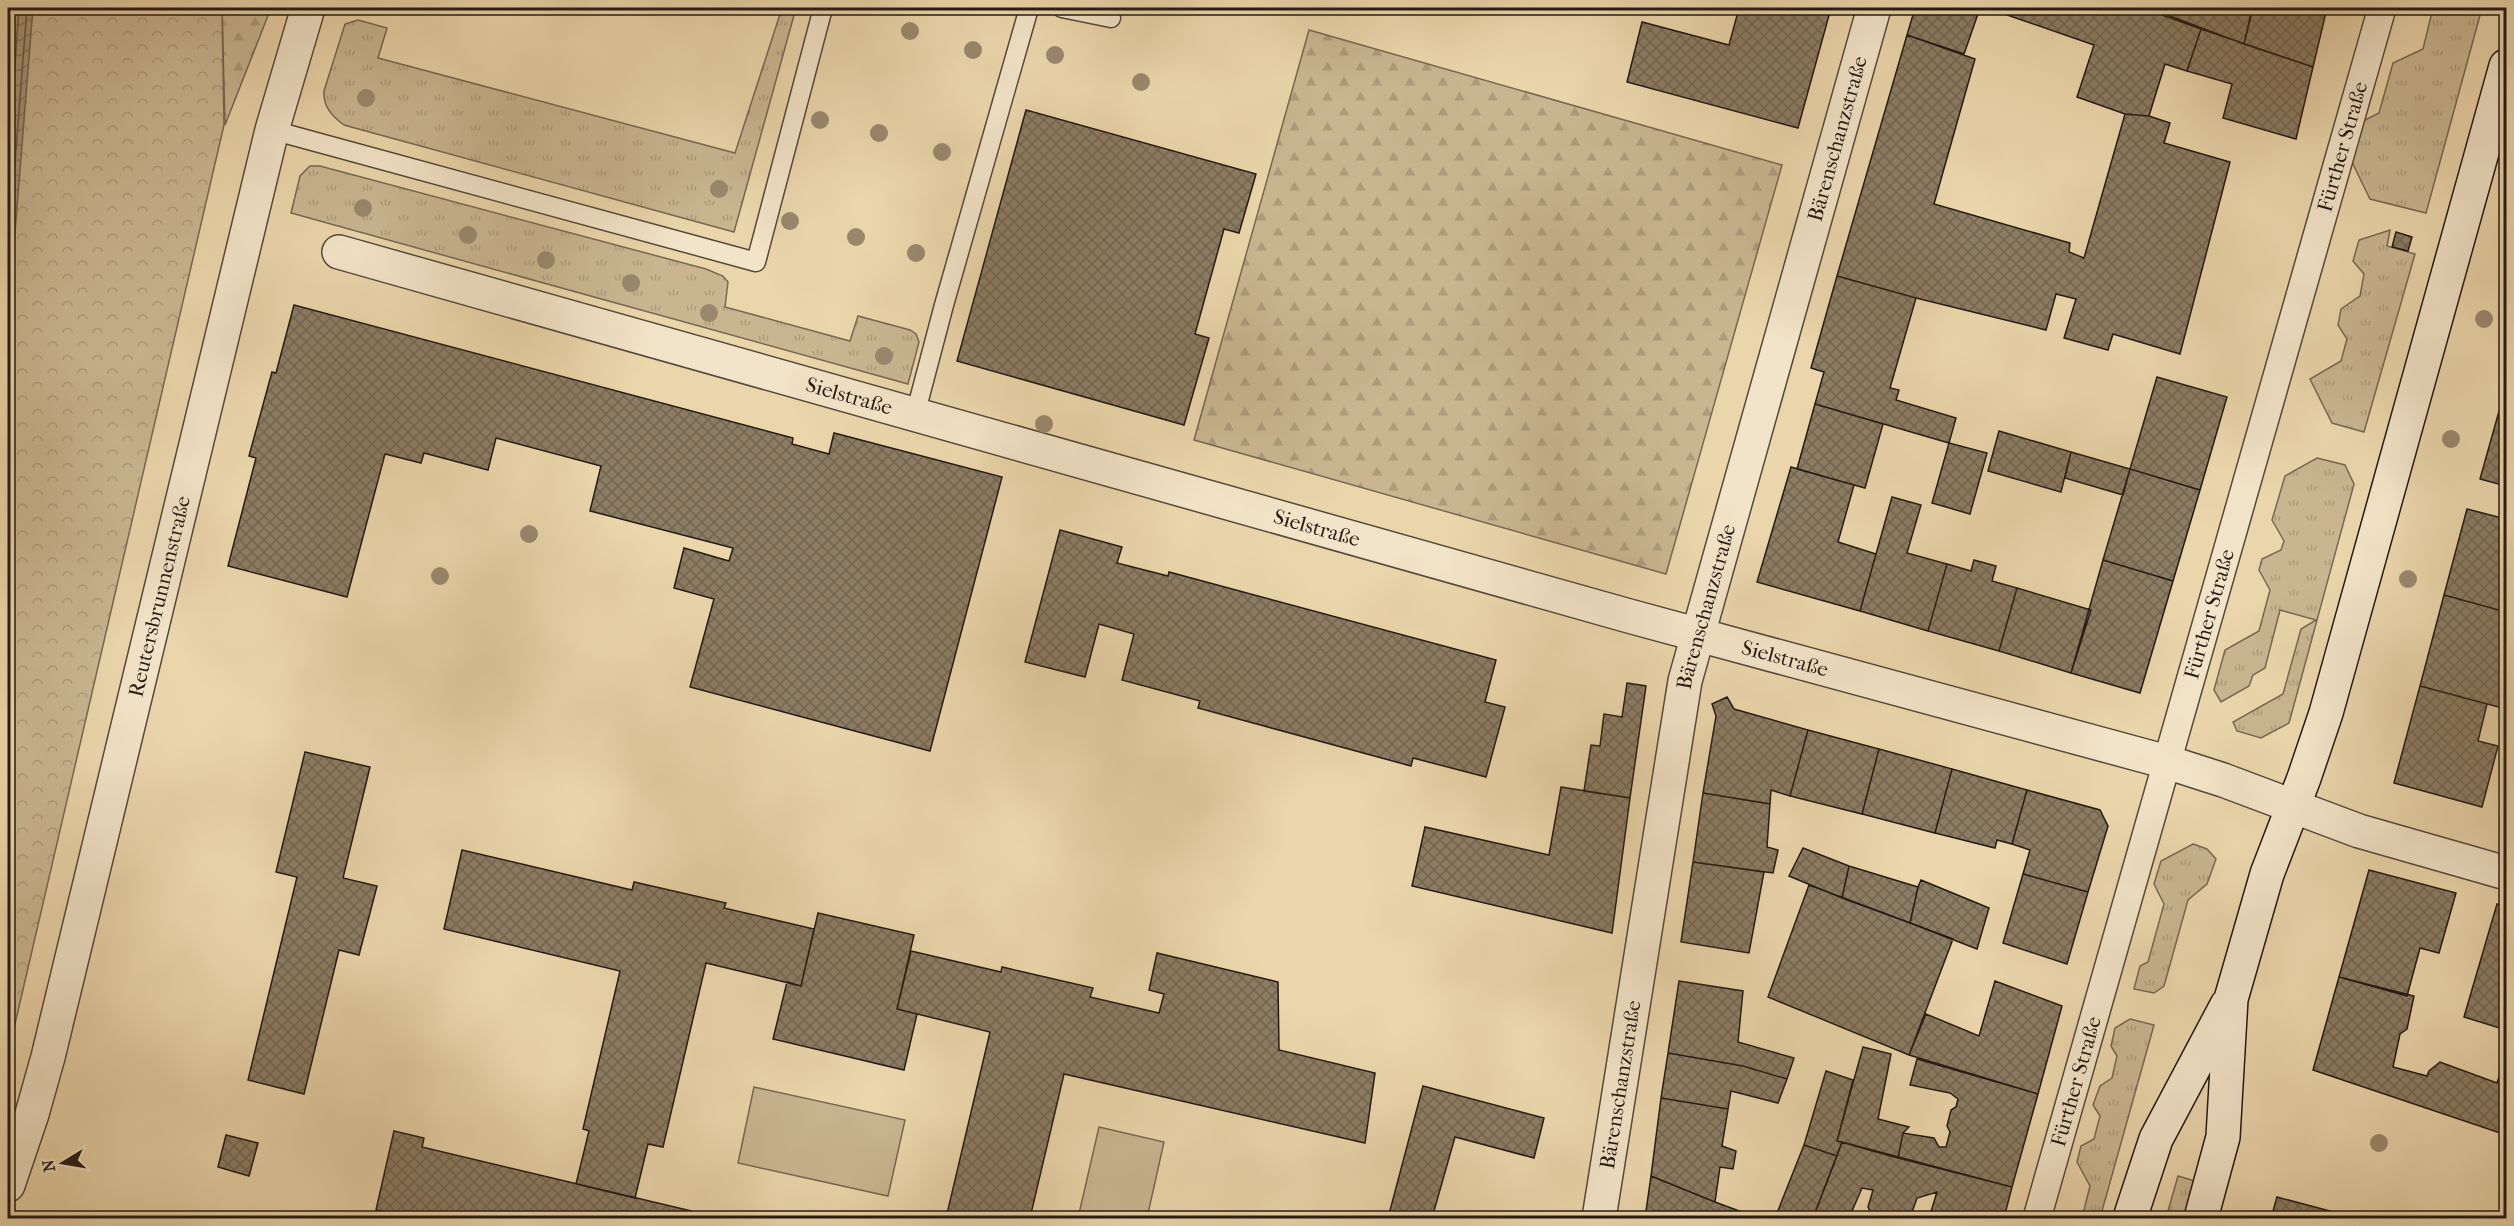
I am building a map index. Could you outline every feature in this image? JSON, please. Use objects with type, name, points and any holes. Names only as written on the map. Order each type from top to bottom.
[{"type":"street","name":"Reutersbrunnenstraße","points":[[8,1185],[32,1114],[51,1046],[272,130],[308,8]]},
{"type":"street","name":"Bärenschanzstraße","points":[[1599,1218],[1685,681],[1874,8]]},
{"type":"street","name":"Fürther Straße","points":[[2037,1218],[2382,8]]},
{"type":"street","points":[[2130,1218],[2156,1138],[2230,999],[2265,882],[2294,806],[2329,702],[2497,139],[2506,66]]},
{"type":"street","name":"Sielstraße","points":[[339,252],[1698,635],[2167,762],[2232,783],[2359,831],[2506,873]]},
{"type":"street","points":[[2201,1218],[2223,1137],[2230,999]]},
{"type":"lane","points":[[272,130],[756,262],[823,8]]},
{"type":"lane","points":[[915,415],[944,304],[1029,8]]},
{"type":"lane","points":[[1062,8],[1111,18]]},
{"type":"green space","points":[[8,8],[222,8],[224,125],[8,1054]]},
{"type":"green space","points":[[222,8],[271,8],[225,125]]},
{"type":"green space","points":[[782,8],[796,8],[734,232],[344,125],[332,115],[324,97],[345,24],[358,20],[387,28],[378,58],[735,153]]},
{"type":"green space","points":[[2433,8],[2482,8],[2426,213],[2370,199],[2351,160],[2361,122],[2379,113],[2393,63],[2423,49]]},
{"type":"green space","points":[[1309,30],[1782,165],[1666,574],[1194,440]]},
{"type":"green space","points":[[310,166],[320,166],[706,269],[723,276],[728,282],[725,307],[850,341],[858,316],[910,330],[916,334],[919,342],[908,384],[291,213],[300,176]]},
{"type":"green space","points":[[2390,230],[2387,246],[2415,254],[2364,432],[2332,423],[2310,379],[2341,361],[2347,339],[2338,325],[2341,309],[2360,296],[2364,274],[2353,261],[2359,240]]},
{"type":"green space","points":[[2317,458],[2345,465],[2354,484],[2289,723],[2261,738],[2237,731],[2233,722],[2283,694],[2301,629],[2316,620],[2280,610],[2265,668],[2253,675],[2249,686],[2221,702],[2214,690],[2225,650],[2259,631],[2270,590],[2259,570],[2262,559],[2281,550],[2284,541],[2272,520],[2285,476]]},
{"type":"green space","points":[[2193,844],[2207,849],[2216,859],[2207,884],[2188,900],[2164,986],[2154,993],[2134,989],[2140,966],[2148,962],[2164,904],[2154,884],[2161,861]]},
{"type":"green space","points":[[2130,1019],[2154,1025],[2100,1218],[2082,1218],[2090,1186],[2077,1162],[2081,1146],[2094,1139],[2100,1116],[2093,1105],[2100,1086],[2112,1078],[2117,1056],[2111,1046],[2115,1028]]},
{"type":"green space","points":[[754,1087],[905,1120],[888,1196],[738,1163]]},
{"type":"green space","points":[[1099,1127],[1164,1142],[1147,1218],[1078,1218]]},
{"type":"green space","points":[[2178,1176],[2195,1181],[2184,1218],[2166,1218]]},
{"type":"water","points":[[8,8],[33,8],[8,319]]},
{"type":"building","points":[[1739,8],[1831,8],[1798,128],[1627,82],[1642,22],[1729,45]]},
{"type":"building","points":[[1915,8],[1980,8],[1964,54],[1907,35]]},
{"type":"building","points":[[1987,8],[2143,8],[2201,29],[2187,71],[2165,64],[2149,116],[2125,114],[2077,97],[2094,45]]},
{"type":"building","points":[[2149,8],[2248,8],[2252,9],[2244,44]]},
{"type":"building","points":[[2253,8],[2327,8],[2313,67],[2244,44]]},
{"type":"building","points":[[2201,29],[2313,67],[2296,139],[2223,118],[2232,84],[2187,71]]},
{"type":"building","points":[[1907,35],[1975,59],[1934,204],[2070,243],[2069,252],[2084,258],[2125,114],[2149,116],[2170,123],[2164,143],[2230,162],[2180,354],[2113,334],[2108,350],[2064,338],[2076,299],[2056,294],[2046,330],[1837,276]]},
{"type":"building","points":[[1026,110],[1256,174],[1239,233],[1224,229],[1195,334],[1209,338],[1184,425],[957,361]]},
{"type":"building","points":[[2396,232],[2412,237],[2408,251],[2392,247]]},
{"type":"building","points":[[1837,276],[1916,298],[1890,388],[1899,390],[1896,400],[1956,418],[1949,443],[1815,404],[1824,372],[1811,368]]},
{"type":"building","points":[[294,305],[793,438],[792,444],[829,454],[834,433],[1002,477],[930,751],[690,687],[714,599],[674,588],[684,548],[729,561],[733,548],[590,511],[601,466],[496,438],[488,470],[424,453],[421,463],[385,454],[347,597],[228,566],[256,458],[249,456],[272,372],[276,373]]},
{"type":"building","points":[[2157,377],[2227,397],[2200,490],[2130,469]]},
{"type":"building","points":[[2503,397],[2506,398],[2506,486],[2480,479]]},
{"type":"building","points":[[1815,404],[1883,424],[1865,488],[1797,469]]},
{"type":"building","points":[[1999,431],[2071,452],[2061,492],[1988,471]]},
{"type":"building","points":[[1949,443],[1987,453],[1970,514],[1932,503]]},
{"type":"building","points":[[2071,452],[2130,469],[2123,495],[2065,478]]},
{"type":"building","points":[[1791,467],[1854,485],[1838,542],[1876,554],[1860,611],[1757,582]]},
{"type":"building","points":[[2130,469],[2200,490],[2173,581],[2103,560]]},
{"type":"building","points":[[1892,497],[1921,505],[1907,553],[1947,564],[1928,631],[1860,611]]},
{"type":"building","points":[[2467,509],[2506,519],[2506,612],[2444,595]]},
{"type":"building","points":[[1060,530],[1122,547],[1117,563],[1168,576],[1169,572],[1496,660],[1485,702],[1505,707],[1486,777],[1413,758],[1411,766],[1198,708],[1200,701],[1122,680],[1134,634],[1099,624],[1085,677],[1025,662]]},
{"type":"building","points":[[1974,560],[1996,566],[1992,581],[2017,588],[1999,651],[1928,631],[1947,564],[1971,571]]},
{"type":"building","points":[[2103,560],[2173,581],[2140,693],[2071,673]]},
{"type":"building","points":[[2017,588],[2091,610],[2071,673],[1999,651]]},
{"type":"building","points":[[2444,595],[2506,612],[2506,709],[2420,686]]},
{"type":"building","points":[[1627,683],[1646,686],[1630,798],[1584,791],[1591,745],[1600,746],[1604,714],[1622,717]]},
{"type":"building","points":[[2420,686],[2487,704],[2478,741],[2498,746],[2482,807],[2394,783]]},
{"type":"building","points":[[1727,697],[1734,709],[1808,730],[1790,796],[1771,790],[1770,804],[1703,793],[1716,716],[1712,704]]},
{"type":"building","points":[[1808,730],[1879,749],[1862,814],[1790,796]]},
{"type":"building","points":[[1879,749],[1952,769],[1935,833],[1862,814]]},
{"type":"building","points":[[305,752],[370,767],[343,878],[377,886],[359,955],[339,950],[304,1094],[248,1080],[297,877],[276,872]]},
{"type":"building","points":[[1952,769],[2027,790],[2012,844],[1997,840],[1995,848],[1935,833]]},
{"type":"building","points":[[1561,787],[1630,798],[1612,933],[1412,886],[1425,827],[1549,855]]},
{"type":"building","points":[[2027,790],[2100,810],[2108,826],[2088,892],[2023,874],[2030,850],[2012,844]]},
{"type":"building","points":[[1703,793],[1770,804],[1767,847],[1778,850],[1773,873],[1693,862]]},
{"type":"building","points":[[1803,848],[1849,866],[1842,898],[1789,876]]},
{"type":"building","points":[[462,850],[632,890],[634,882],[726,903],[724,908],[814,929],[801,986],[706,963],[663,1147],[648,1144],[635,1198],[576,1184],[589,1131],[583,1129],[620,971],[444,929]]},
{"type":"building","points":[[1693,862],[1764,872],[1749,953],[1681,942]]},
{"type":"building","points":[[1849,866],[1918,887],[1910,923],[1842,898]]},
{"type":"building","points":[[2369,870],[2456,893],[2439,953],[2420,948],[2407,996],[2339,977]]},
{"type":"building","points":[[2023,874],[2088,892],[2067,964],[2003,943]]},
{"type":"building","points":[[1921,880],[1989,908],[1977,949],[1910,923]]},
{"type":"building","points":[[1809,885],[1953,939],[1909,1055],[1768,997]]},
{"type":"building","points":[[2497,904],[2506,907],[2506,1030],[2464,1017]]},
{"type":"building","points":[[818,913],[914,935],[897,1009],[917,1014],[904,1070],[773,1039],[787,982],[801,986]]},
{"type":"building","points":[[911,951],[1001,972],[1002,967],[1093,988],[1090,997],[1159,1013],[1164,994],[1149,990],[1157,953],[1278,982],[1279,1050],[1375,1073],[1365,1143],[1064,1074],[1030,1218],[946,1218],[990,1032],[897,1009]]},
{"type":"building","points":[[2339,977],[2414,996],[2407,1029],[2400,1034],[2393,1067],[2427,1076],[2429,1071],[2440,1062],[2497,1083],[2506,1056],[2506,1135],[2313,1070]]},
{"type":"building","points":[[1679,981],[1743,991],[1738,1042],[1794,1058],[1787,1079],[1743,1066],[1668,1053]]},
{"type":"building","points":[[1995,981],[2062,1006],[2038,1094],[1909,1055],[1926,1014],[1979,1036]]},
{"type":"building","points":[[1863,1047],[1891,1054],[1878,1119],[1909,1127],[1903,1133],[1898,1158],[1837,1141]]},
{"type":"building","points":[[1668,1053],[1743,1066],[1787,1079],[1778,1103],[1731,1091],[1728,1109],[1661,1098]]},
{"type":"building","points":[[1917,1059],[2038,1094],[2012,1187],[1898,1158],[1903,1133],[1934,1138],[1939,1147],[1946,1147],[1950,1132],[1947,1126],[1951,1110],[1956,1107],[1958,1099],[1950,1093],[1910,1085]]},
{"type":"building","points":[[1826,1071],[1853,1080],[1837,1141],[1842,1142],[1837,1156],[1804,1145]]},
{"type":"building","points":[[1423,1086],[1544,1118],[1534,1158],[1455,1137],[1432,1218],[1388,1218]]},
{"type":"building","points":[[1661,1098],[1728,1109],[1722,1146],[1736,1151],[1733,1169],[1720,1167],[1715,1202],[1651,1176]]},
{"type":"building","points":[[394,1131],[424,1138],[422,1147],[721,1218],[411,1218],[376,1210]]},
{"type":"building","points":[[226,1135],[258,1143],[249,1176],[218,1167]]},
{"type":"building","points":[[1842,1142],[2012,1187],[2004,1218],[1929,1218],[1937,1192],[1917,1198],[1910,1218],[1873,1218],[1868,1207],[1873,1190],[1862,1188],[1849,1218],[1813,1218]]},
{"type":"building","points":[[1804,1145],[1837,1156],[1813,1218],[1775,1218]]},
{"type":"building","points":[[1651,1176],[1715,1202],[1758,1218],[1645,1218]]},
{"type":"building","points":[[2277,1197],[2356,1218],[2271,1218]]},
{"type":"building","points":[[2414,1212],[2437,1218],[2412,1218]]}]
